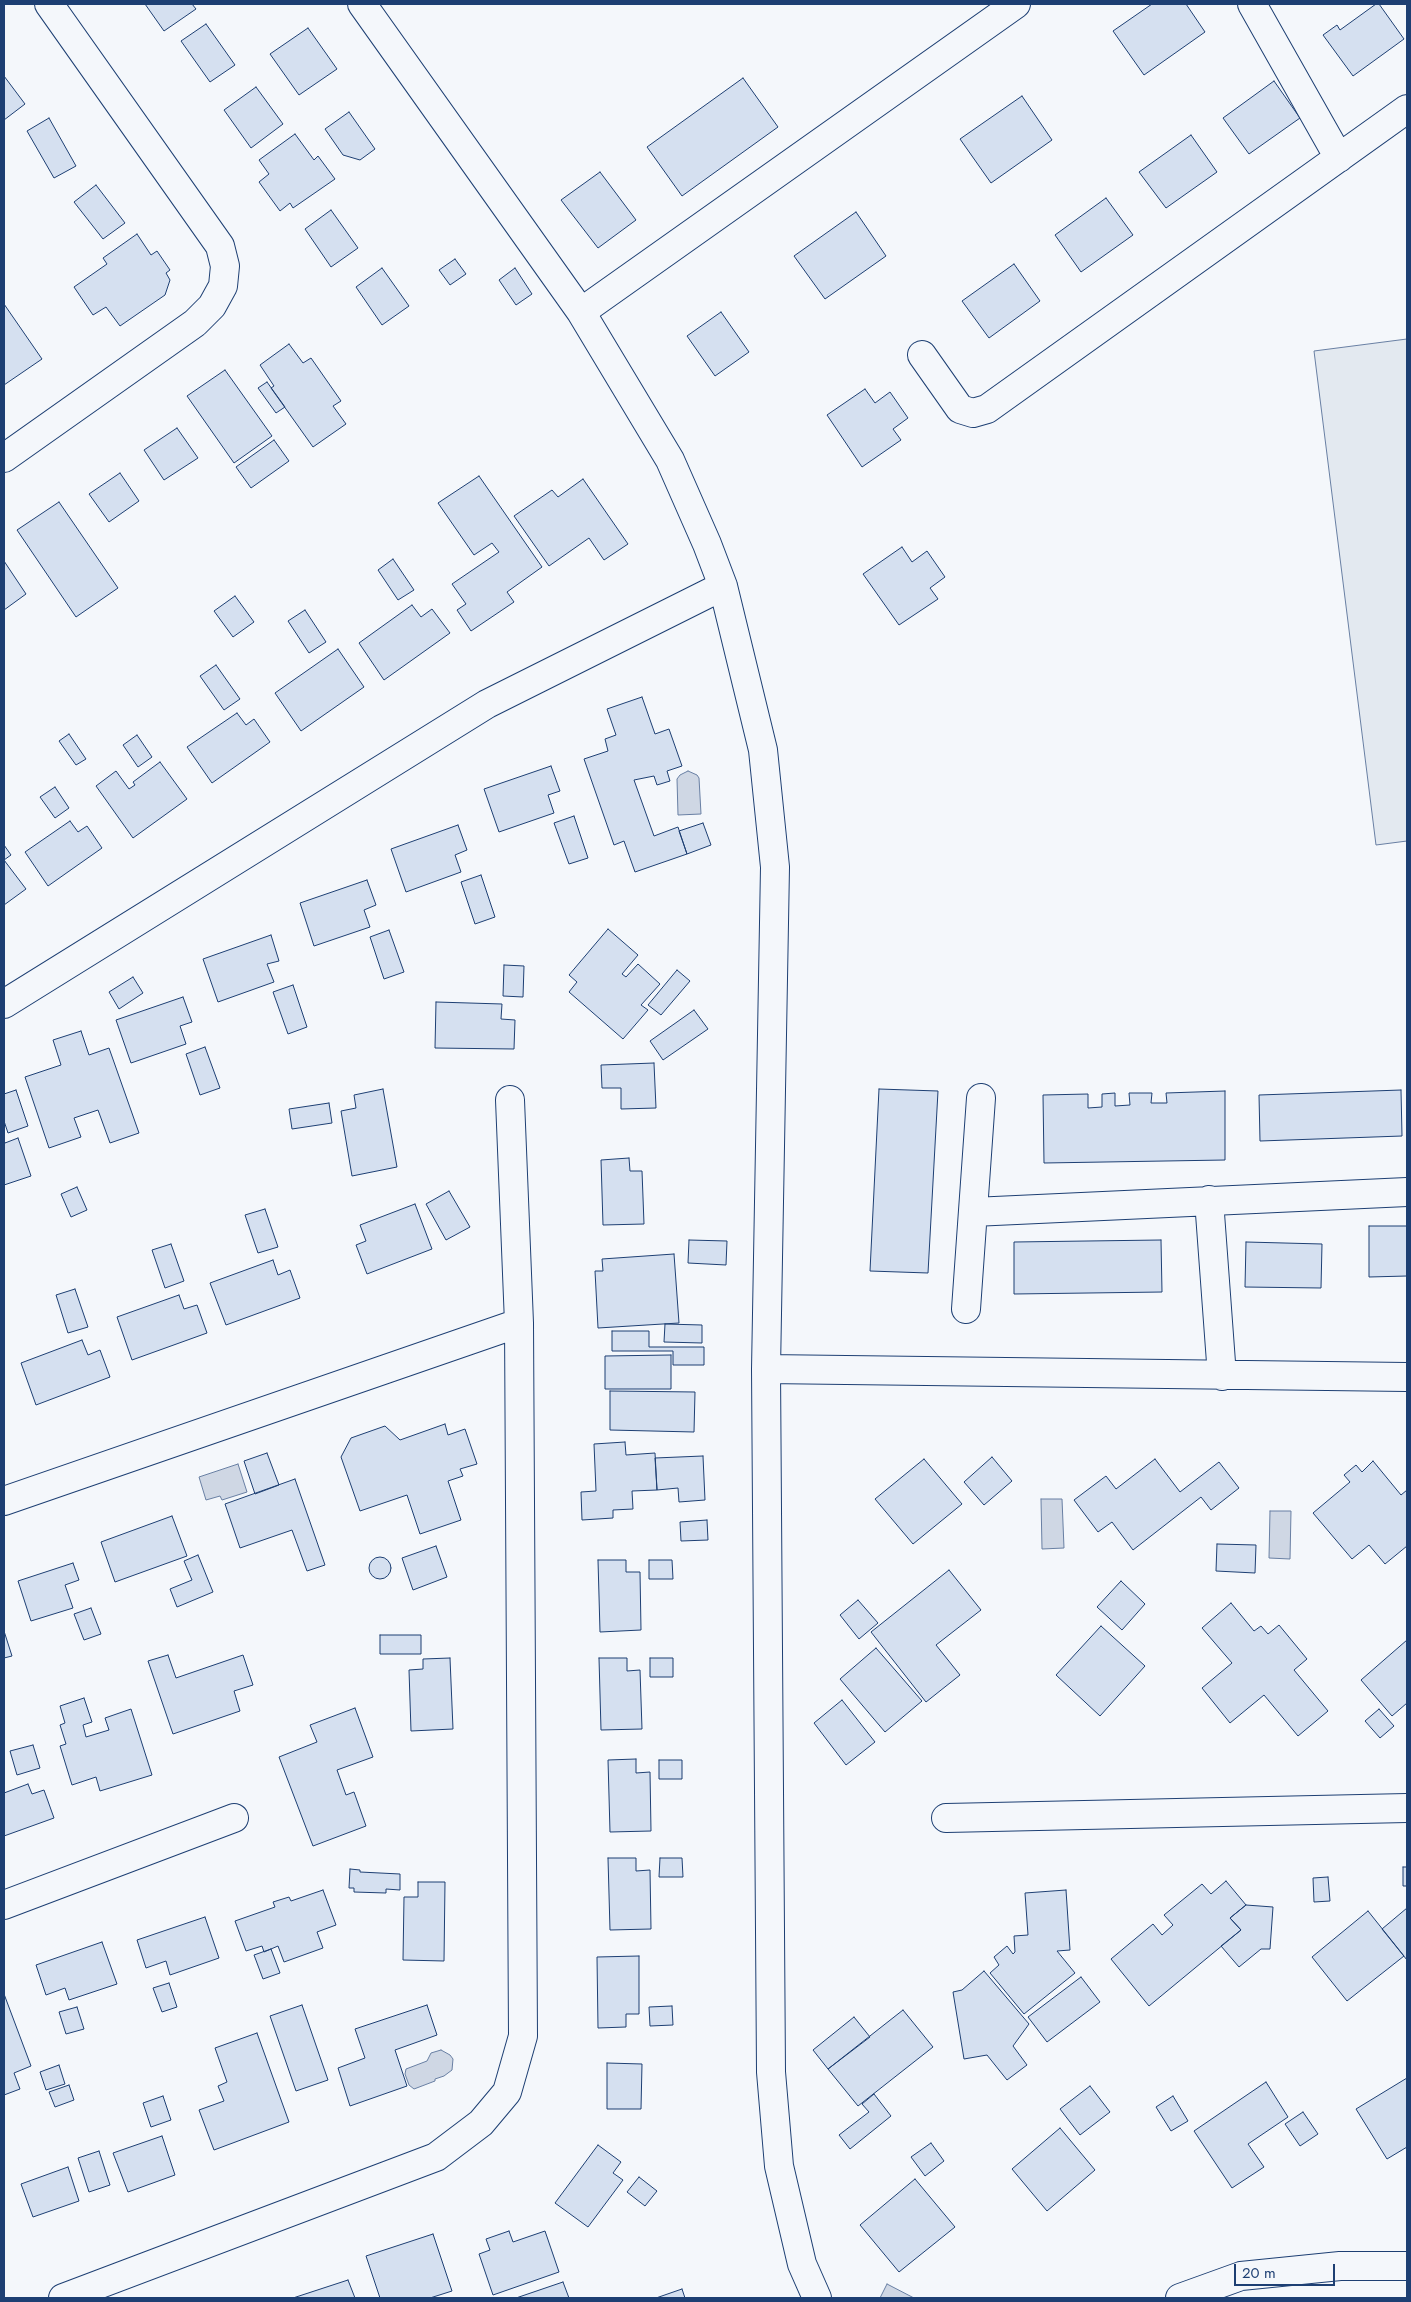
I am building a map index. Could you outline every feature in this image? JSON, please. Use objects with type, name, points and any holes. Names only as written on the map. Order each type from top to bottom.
[{"type":"street","points":[[4,458],[195,323],[212,306],[223,286],[225,266],[220,246],[49,4]]},
{"type":"street","points":[[362,4],[581,312],[670,460],[707,544],[723,586],[763,750],[775,867],[766,1369],[771,2072],[779,2166],[802,2264],[817,2298]]},
{"type":"street","points":[[581,312],[1016,4]]},
{"type":"street","points":[[1252,4],[1339,158]]},
{"type":"street","points":[[922,356],[960,409],[974,413],[987,409],[1407,109]]},
{"type":"street","points":[[4,1004],[487,704],[723,586]]},
{"type":"street","points":[[966,1308],[981,1098]]},
{"type":"street","points":[[63,2298],[436,2157],[481,2123],[507,2092],[523,2036],[519,1323],[510,1100]]},
{"type":"street","points":[[973,1212],[1407,1192]]},
{"type":"street","points":[[1208,1200],[1222,1376]]},
{"type":"street","points":[[4,1501],[519,1323]]},
{"type":"street","points":[[766,1369],[1407,1377]]},
{"type":"street","points":[[946,1818],[1407,1808]]},
{"type":"street","points":[[4,1905],[234,1818]]},
{"type":"street","points":[[1180,2298],[1242,2276],[1340,2266],[1407,2266]]},
{"type":"shaded area","points":[[1407,339],[1407,841],[1376,845],[1314,351]]},
{"type":"shaded area","points":[[688,771],[699,778],[701,814],[678,815],[677,779]]},
{"type":"shaded area","points":[[238,1464],[247,1492],[222,1500],[220,1496],[206,1500],[199,1477]]},
{"type":"shaded area","points":[[1041,1499],[1062,1499],[1064,1548],[1042,1549]]},
{"type":"shaded area","points":[[1270,1511],[1291,1511],[1290,1559],[1269,1558]]},
{"type":"shaded area","points":[[441,2050],[453,2059],[452,2070],[444,2076],[435,2079],[435,2081],[414,2089],[409,2085],[405,2074],[406,2069],[427,2061],[431,2053]]},
{"type":"shaded area","points":[[887,2284],[914,2298],[880,2298]]},
{"type":"building","points":[[145,4],[192,4],[196,9],[164,31]]},
{"type":"building","points":[[1152,4],[1186,4],[1205,32],[1144,75],[1113,31]]},
{"type":"building","points":[[1376,4],[1379,4],[1404,39],[1353,76],[1323,35],[1337,25],[1340,30]]},
{"type":"building","points":[[206,24],[235,65],[210,82],[181,41]]},
{"type":"building","points":[[308,28],[337,69],[299,95],[270,54]]},
{"type":"building","points":[[4,76],[25,104],[4,120]]},
{"type":"building","points":[[743,78],[778,127],[682,196],[647,147]]},
{"type":"building","points":[[1274,81],[1300,118],[1249,154],[1223,118]]},
{"type":"building","points":[[256,87],[283,124],[251,148],[224,110]]},
{"type":"building","points":[[1022,96],[1052,140],[991,183],[960,139]]},
{"type":"building","points":[[349,112],[375,149],[360,160],[343,155],[325,129]]},
{"type":"building","points":[[49,118],[76,166],[54,178],[27,131]]},
{"type":"building","points":[[295,134],[314,160],[318,156],[335,179],[293,208],[290,203],[280,211],[259,182],[269,174],[259,160]]},
{"type":"building","points":[[1191,135],[1217,172],[1166,208],[1139,172]]},
{"type":"building","points":[[600,172],[636,220],[598,248],[561,200]]},
{"type":"building","points":[[96,185],[125,223],[103,239],[74,202]]},
{"type":"building","points":[[1106,198],[1133,235],[1081,272],[1055,235]]},
{"type":"building","points":[[331,210],[358,248],[331,267],[305,229]]},
{"type":"building","points":[[856,212],[886,256],[825,299],[794,256]]},
{"type":"building","points":[[137,234],[151,255],[157,251],[170,270],[166,273],[170,280],[165,295],[120,326],[106,307],[93,315],[74,287],[107,264],[103,258]]},
{"type":"building","points":[[455,259],[466,274],[450,285],[439,270]]},
{"type":"building","points":[[1014,264],[1040,301],[989,338],[962,301]]},
{"type":"building","points":[[382,268],[409,306],[382,325],[356,287]]},
{"type":"building","points":[[515,268],[532,294],[516,305],[499,280]]},
{"type":"building","points":[[4,304],[42,359],[4,385]]},
{"type":"building","points":[[721,312],[749,352],[715,376],[687,336]]},
{"type":"building","points":[[289,344],[303,363],[311,358],[341,401],[333,406],[346,424],[313,447],[271,388],[274,386],[260,365]]},
{"type":"building","points":[[225,370],[272,436],[234,463],[187,396]]},
{"type":"building","points":[[267,382],[285,407],[276,413],[258,388]]},
{"type":"building","points":[[865,389],[875,403],[890,392],[908,418],[893,429],[901,440],[862,467],[827,415]]},
{"type":"building","points":[[177,428],[198,458],[164,480],[144,450]]},
{"type":"building","points":[[274,440],[289,461],[251,488],[236,467]]},
{"type":"building","points":[[120,473],[139,501],[109,522],[89,494]]},
{"type":"building","points":[[479,476],[542,567],[507,592],[514,602],[471,631],[457,610],[466,604],[452,584],[499,552],[492,543],[474,555],[438,503]]},
{"type":"building","points":[[583,479],[628,544],[604,560],[589,538],[549,566],[514,516],[552,490],[558,497]]},
{"type":"building","points":[[59,502],[118,588],[76,617],[17,530]]},
{"type":"building","points":[[902,547],[912,562],[927,551],[945,577],[930,588],[938,599],[899,625],[863,574]]},
{"type":"building","points":[[393,559],[414,590],[398,600],[378,570]]},
{"type":"building","points":[[4,561],[26,594],[4,610]]},
{"type":"building","points":[[235,596],[254,622],[233,637],[214,611]]},
{"type":"building","points":[[412,605],[421,617],[432,609],[450,633],[384,680],[359,643]]},
{"type":"building","points":[[305,610],[326,642],[309,653],[288,621]]},
{"type":"building","points":[[338,649],[364,687],[301,731],[275,693]]},
{"type":"building","points":[[216,665],[240,699],[224,710],[200,676]]},
{"type":"building","points":[[642,697],[655,734],[669,729],[682,766],[667,771],[670,781],[657,785],[654,776],[634,780],[654,836],[678,827],[687,854],[635,872],[624,841],[614,845],[584,759],[608,751],[605,739],[616,735],[607,709]]},
{"type":"building","points":[[237,713],[246,725],[254,719],[270,742],[212,783],[187,747]]},
{"type":"building","points":[[69,734],[86,759],[76,765],[59,741]]},
{"type":"building","points":[[137,735],[152,757],[138,767],[123,745]]},
{"type":"building","points":[[160,762],[187,799],[133,838],[96,786],[116,771],[129,789],[135,785],[133,782]]},
{"type":"building","points":[[551,766],[560,791],[548,795],[554,813],[499,832],[484,789]]},
{"type":"building","points":[[55,787],[69,808],[55,818],[40,797]]},
{"type":"building","points":[[574,816],[588,858],[569,864],[554,823]]},
{"type":"building","points":[[70,821],[78,832],[87,826],[102,848],[48,886],[25,852]]},
{"type":"building","points":[[703,823],[711,845],[687,854],[679,831]]},
{"type":"building","points":[[458,825],[467,850],[455,855],[461,872],[406,892],[391,849]]},
{"type":"building","points":[[4,845],[11,855],[4,860]]},
{"type":"building","points":[[4,860],[26,889],[4,905]]},
{"type":"building","points":[[481,875],[495,917],[475,924],[461,882]]},
{"type":"building","points":[[367,880],[376,905],[364,910],[370,927],[314,946],[300,903]]},
{"type":"building","points":[[608,929],[638,955],[622,974],[626,977],[638,964],[660,984],[641,1005],[648,1010],[623,1039],[569,992],[577,982],[569,975]]},
{"type":"building","points":[[389,930],[404,972],[384,979],[370,937]]},
{"type":"building","points":[[271,935],[279,961],[267,964],[274,982],[218,1002],[203,959]]},
{"type":"building","points":[[504,965],[524,966],[523,997],[503,996]]},
{"type":"building","points":[[677,970],[690,981],[661,1015],[648,1005]]},
{"type":"building","points":[[133,977],[143,993],[119,1009],[109,992]]},
{"type":"building","points":[[293,985],[307,1027],[288,1034],[273,992]]},
{"type":"building","points":[[183,997],[192,1022],[180,1026],[186,1044],[131,1063],[116,1020]]},
{"type":"building","points":[[436,1002],[502,1004],[501,1019],[515,1020],[514,1049],[435,1048]]},
{"type":"building","points":[[694,1010],[708,1029],[663,1060],[650,1041]]},
{"type":"building","points":[[81,1031],[89,1055],[109,1048],[139,1133],[110,1143],[98,1110],[74,1118],[81,1137],[49,1148],[25,1077],[61,1065],[53,1040]]},
{"type":"building","points":[[205,1047],[220,1088],[200,1095],[186,1054]]},
{"type":"building","points":[[654,1063],[656,1108],[621,1109],[621,1088],[602,1088],[601,1065]]},
{"type":"building","points":[[383,1089],[397,1167],[352,1176],[341,1111],[356,1108],[354,1095]]},
{"type":"building","points":[[879,1089],[938,1091],[928,1273],[870,1271]]},
{"type":"building","points":[[16,1090],[28,1126],[8,1133],[4,1121],[4,1094]]},
{"type":"building","points":[[1401,1090],[1402,1136],[1260,1141],[1259,1095]]},
{"type":"building","points":[[1225,1091],[1225,1160],[1044,1163],[1043,1095],[1088,1094],[1088,1108],[1102,1107],[1102,1094],[1115,1093],[1115,1106],[1130,1105],[1129,1093],[1152,1093],[1151,1103],[1167,1103],[1166,1093]]},
{"type":"building","points":[[329,1103],[332,1123],[292,1129],[289,1109]]},
{"type":"building","points":[[18,1138],[31,1176],[4,1185],[4,1140],[5,1143]]},
{"type":"building","points":[[629,1158],[630,1171],[642,1171],[644,1224],[603,1225],[601,1160]]},
{"type":"building","points":[[77,1187],[87,1210],[71,1217],[61,1194]]},
{"type":"building","points":[[449,1191],[470,1227],[446,1240],[426,1204]]},
{"type":"building","points":[[415,1204],[432,1249],[367,1274],[356,1245],[366,1241],[360,1225]]},
{"type":"building","points":[[265,1209],[278,1247],[258,1253],[245,1215]]},
{"type":"building","points":[[1369,1226],[1407,1226],[1407,1276],[1369,1277]]},
{"type":"building","points":[[689,1240],[727,1241],[726,1265],[688,1263]]},
{"type":"building","points":[[1161,1240],[1162,1292],[1014,1294],[1014,1242]]},
{"type":"building","points":[[1246,1242],[1322,1244],[1321,1288],[1245,1287]]},
{"type":"building","points":[[171,1244],[184,1281],[165,1288],[152,1250]]},
{"type":"building","points":[[674,1254],[679,1323],[598,1328],[595,1271],[603,1271],[602,1259]]},
{"type":"building","points":[[273,1260],[278,1275],[290,1270],[300,1298],[226,1325],[210,1283]]},
{"type":"building","points":[[75,1289],[88,1327],[68,1333],[56,1295]]},
{"type":"building","points":[[179,1295],[184,1309],[197,1305],[207,1333],[132,1360],[117,1317]]},
{"type":"building","points":[[665,1324],[702,1325],[702,1343],[664,1342]]},
{"type":"building","points":[[612,1331],[649,1331],[649,1347],[704,1347],[704,1365],[673,1365],[673,1351],[612,1351]]},
{"type":"building","points":[[82,1340],[88,1355],[100,1350],[110,1377],[36,1405],[21,1363]]},
{"type":"building","points":[[671,1355],[671,1389],[605,1389],[605,1356]]},
{"type":"building","points":[[610,1391],[695,1392],[694,1432],[610,1430]]},
{"type":"building","points":[[445,1424],[448,1435],[465,1429],[477,1464],[460,1469],[463,1476],[448,1481],[461,1520],[420,1534],[407,1495],[360,1511],[341,1457],[351,1438],[385,1426],[400,1440]]},
{"type":"building","points":[[625,1442],[626,1455],[655,1453],[657,1490],[632,1491],[633,1509],[613,1510],[613,1518],[582,1520],[581,1492],[596,1491],[594,1444]]},
{"type":"building","points":[[267,1453],[279,1485],[255,1494],[244,1461]]},
{"type":"building","points":[[703,1456],[705,1500],[679,1502],[678,1488],[657,1490],[655,1458]]},
{"type":"building","points":[[992,1457],[1012,1481],[984,1505],[964,1482]]},
{"type":"building","points":[[924,1459],[962,1504],[913,1544],[875,1499]]},
{"type":"building","points":[[1155,1459],[1180,1492],[1219,1462],[1239,1488],[1211,1510],[1201,1497],[1133,1550],[1112,1522],[1098,1532],[1074,1500],[1106,1476],[1116,1489]]},
{"type":"building","points":[[1373,1461],[1401,1495],[1407,1490],[1407,1546],[1385,1564],[1369,1545],[1352,1559],[1313,1513],[1350,1482],[1344,1475],[1356,1465],[1362,1472]]},
{"type":"building","points":[[295,1479],[325,1565],[307,1571],[292,1530],[240,1548],[225,1504]]},
{"type":"building","points":[[172,1516],[187,1556],[115,1582],[101,1542]]},
{"type":"building","points":[[707,1520],[708,1540],[681,1541],[680,1522]]},
{"type":"building","points":[[1217,1544],[1256,1545],[1255,1573],[1216,1571]]},
{"type":"building","points":[[436,1546],[447,1577],[413,1590],[402,1558]]},
{"type":"building","points":[[198,1555],[213,1592],[177,1607],[170,1589],[192,1580],[184,1561]]},
{"type":"building","points":[[380,1557],[388,1560],[391,1568],[388,1576],[380,1579],[372,1576],[369,1568],[372,1560]]},
{"type":"building","points":[[598,1560],[626,1560],[626,1572],[640,1572],[641,1630],[600,1632]]},
{"type":"building","points":[[649,1560],[672,1560],[673,1579],[649,1579]]},
{"type":"building","points":[[73,1563],[79,1580],[65,1585],[73,1608],[31,1621],[18,1581]]},
{"type":"building","points":[[949,1570],[981,1610],[936,1645],[960,1675],[926,1702],[871,1632]]},
{"type":"building","points":[[1121,1581],[1145,1604],[1122,1630],[1097,1607]]},
{"type":"building","points":[[858,1600],[878,1623],[859,1639],[840,1615]]},
{"type":"building","points":[[1231,1603],[1254,1631],[1261,1626],[1268,1634],[1279,1625],[1307,1659],[1294,1670],[1328,1711],[1298,1736],[1264,1695],[1230,1723],[1202,1688],[1232,1663],[1202,1628]]},
{"type":"building","points":[[91,1608],[101,1634],[84,1640],[74,1614]]},
{"type":"building","points":[[1101,1626],[1145,1666],[1100,1716],[1056,1675]]},
{"type":"building","points":[[4,1631],[12,1656],[4,1658]]},
{"type":"building","points":[[380,1635],[421,1635],[421,1654],[380,1654]]},
{"type":"building","points":[[1407,1640],[1407,1703],[1392,1716],[1361,1680]]},
{"type":"building","points":[[876,1648],[922,1701],[885,1732],[840,1679]]},
{"type":"building","points":[[168,1655],[176,1678],[243,1655],[253,1685],[234,1691],[240,1711],[173,1734],[148,1661]]},
{"type":"building","points":[[450,1658],[453,1729],[411,1731],[409,1670],[423,1669],[423,1659]]},
{"type":"building","points":[[599,1658],[627,1658],[627,1671],[640,1670],[642,1729],[601,1730]]},
{"type":"building","points":[[650,1658],[673,1658],[673,1677],[650,1677]]},
{"type":"building","points":[[84,1698],[92,1722],[83,1725],[86,1737],[109,1730],[105,1718],[131,1709],[152,1775],[100,1791],[96,1777],[72,1785],[60,1746],[66,1744],[60,1725],[65,1723],[60,1706]]},
{"type":"building","points":[[842,1700],[875,1742],[846,1765],[814,1723]]},
{"type":"building","points":[[355,1708],[373,1757],[337,1770],[346,1795],[354,1792],[366,1826],[313,1846],[279,1757],[317,1742],[310,1725]]},
{"type":"building","points":[[1379,1709],[1394,1726],[1380,1738],[1365,1721]]},
{"type":"building","points":[[33,1745],[40,1768],[17,1775],[10,1751]]},
{"type":"building","points":[[636,1759],[636,1773],[650,1772],[651,1831],[610,1832],[608,1760]]},
{"type":"building","points":[[659,1760],[682,1760],[682,1779],[659,1779]]},
{"type":"building","points":[[28,1784],[32,1794],[44,1790],[54,1818],[4,1836],[4,1793]]},
{"type":"building","points":[[608,1858],[636,1858],[636,1871],[650,1870],[651,1929],[610,1930]]},
{"type":"building","points":[[660,1858],[682,1858],[683,1877],[659,1877]]},
{"type":"building","points":[[1403,1867],[1407,1867],[1407,1886],[1403,1886]]},
{"type":"building","points":[[350,1869],[360,1870],[360,1872],[400,1874],[400,1890],[386,1889],[386,1893],[354,1892],[354,1888],[349,1888]]},
{"type":"building","points":[[1328,1877],[1330,1901],[1314,1902],[1313,1878]]},
{"type":"building","points":[[1226,1881],[1246,1905],[1230,1918],[1241,1930],[1149,2006],[1111,1959],[1153,1924],[1162,1935],[1173,1925],[1164,1915],[1202,1884],[1211,1894]]},
{"type":"building","points":[[418,1882],[445,1882],[444,1961],[403,1960],[404,1897],[418,1897]]},
{"type":"building","points":[[323,1890],[336,1925],[317,1932],[323,1948],[284,1962],[278,1946],[264,1952],[262,1946],[246,1951],[235,1921],[275,1907],[273,1902],[289,1897],[291,1901]]},
{"type":"building","points":[[1066,1890],[1070,1950],[1057,1951],[1075,1973],[1024,2014],[990,1973],[999,1965],[994,1957],[1007,1946],[1013,1954],[1015,1952],[1014,1936],[1028,1935],[1025,1893]]},
{"type":"building","points":[[1246,1905],[1273,1907],[1270,1949],[1261,1949],[1239,1967],[1221,1946],[1241,1930],[1230,1918]]},
{"type":"building","points":[[1407,1908],[1407,1960],[1382,1929]]},
{"type":"building","points":[[1368,1911],[1404,1956],[1347,2001],[1312,1957]]},
{"type":"building","points":[[205,1917],[219,1958],[170,1975],[166,1961],[146,1968],[137,1940]]},
{"type":"building","points":[[102,1942],[117,1984],[69,2000],[65,1988],[46,1995],[36,1965]]},
{"type":"building","points":[[271,1949],[280,1973],[263,1979],[254,1955]]},
{"type":"building","points":[[639,1956],[639,2014],[626,2014],[626,2027],[598,2028],[597,1957]]},
{"type":"building","points":[[984,1971],[1029,2024],[1013,2046],[1027,2065],[1007,2080],[987,2055],[964,2059],[953,1992],[962,1990]]},
{"type":"building","points":[[1081,1977],[1100,2002],[1047,2042],[1028,2017]]},
{"type":"building","points":[[169,1983],[177,2007],[162,2012],[153,1988]]},
{"type":"building","points":[[4,1994],[31,2066],[14,2073],[20,2089],[4,2095]]},
{"type":"building","points":[[302,2005],[328,2080],[296,2091],[270,2016]]},
{"type":"building","points":[[427,2005],[437,2035],[395,2050],[407,2086],[350,2106],[338,2068],[365,2058],[355,2029]]},
{"type":"building","points":[[672,2006],[673,2025],[650,2026],[649,2007]]},
{"type":"building","points":[[77,2007],[84,2029],[66,2034],[59,2012]]},
{"type":"building","points":[[903,2010],[933,2047],[858,2106],[828,2069]]},
{"type":"building","points":[[854,2017],[870,2037],[828,2069],[813,2050]]},
{"type":"building","points":[[257,2033],[289,2122],[214,2150],[199,2110],[224,2101],[218,2086],[227,2082],[215,2048]]},
{"type":"building","points":[[607,2063],[642,2064],[641,2109],[607,2109]]},
{"type":"building","points":[[59,2065],[65,2084],[46,2090],[40,2072]]},
{"type":"building","points":[[1407,2078],[1407,2147],[1387,2159],[1356,2109]]},
{"type":"building","points":[[1266,2082],[1288,2117],[1248,2144],[1264,2167],[1232,2188],[1194,2131]]},
{"type":"building","points":[[69,2085],[74,2100],[55,2107],[49,2092]]},
{"type":"building","points":[[1090,2086],[1110,2112],[1080,2135],[1060,2109]]},
{"type":"building","points":[[874,2094],[891,2116],[850,2149],[839,2135],[869,2112],[862,2104]]},
{"type":"building","points":[[163,2096],[171,2120],[151,2127],[143,2103]]},
{"type":"building","points":[[1173,2096],[1188,2121],[1171,2131],[1156,2107]]},
{"type":"building","points":[[1303,2112],[1318,2134],[1300,2146],[1285,2124]]},
{"type":"building","points":[[1060,2128],[1095,2170],[1047,2211],[1012,2169]]},
{"type":"building","points":[[162,2136],[175,2175],[128,2192],[113,2153]]},
{"type":"building","points":[[931,2143],[944,2161],[925,2176],[911,2157]]},
{"type":"building","points":[[598,2145],[621,2162],[613,2173],[623,2180],[588,2227],[555,2203]]},
{"type":"building","points":[[99,2151],[110,2185],[89,2192],[78,2158]]},
{"type":"building","points":[[68,2167],[79,2201],[33,2217],[21,2184]]},
{"type":"building","points":[[639,2177],[657,2191],[645,2206],[627,2192]]},
{"type":"building","points":[[915,2179],[955,2227],[899,2272],[860,2225]]},
{"type":"building","points":[[509,2231],[513,2242],[545,2231],[559,2272],[493,2295],[479,2254],[490,2250],[486,2239]]},
{"type":"building","points":[[433,2234],[452,2291],[430,2298],[380,2298],[366,2256]]},
{"type":"building","points":[[348,2280],[355,2298],[293,2298]]},
{"type":"building","points":[[563,2282],[569,2298],[516,2298]]},
{"type":"building","points":[[682,2289],[685,2298],[656,2298]]}]
